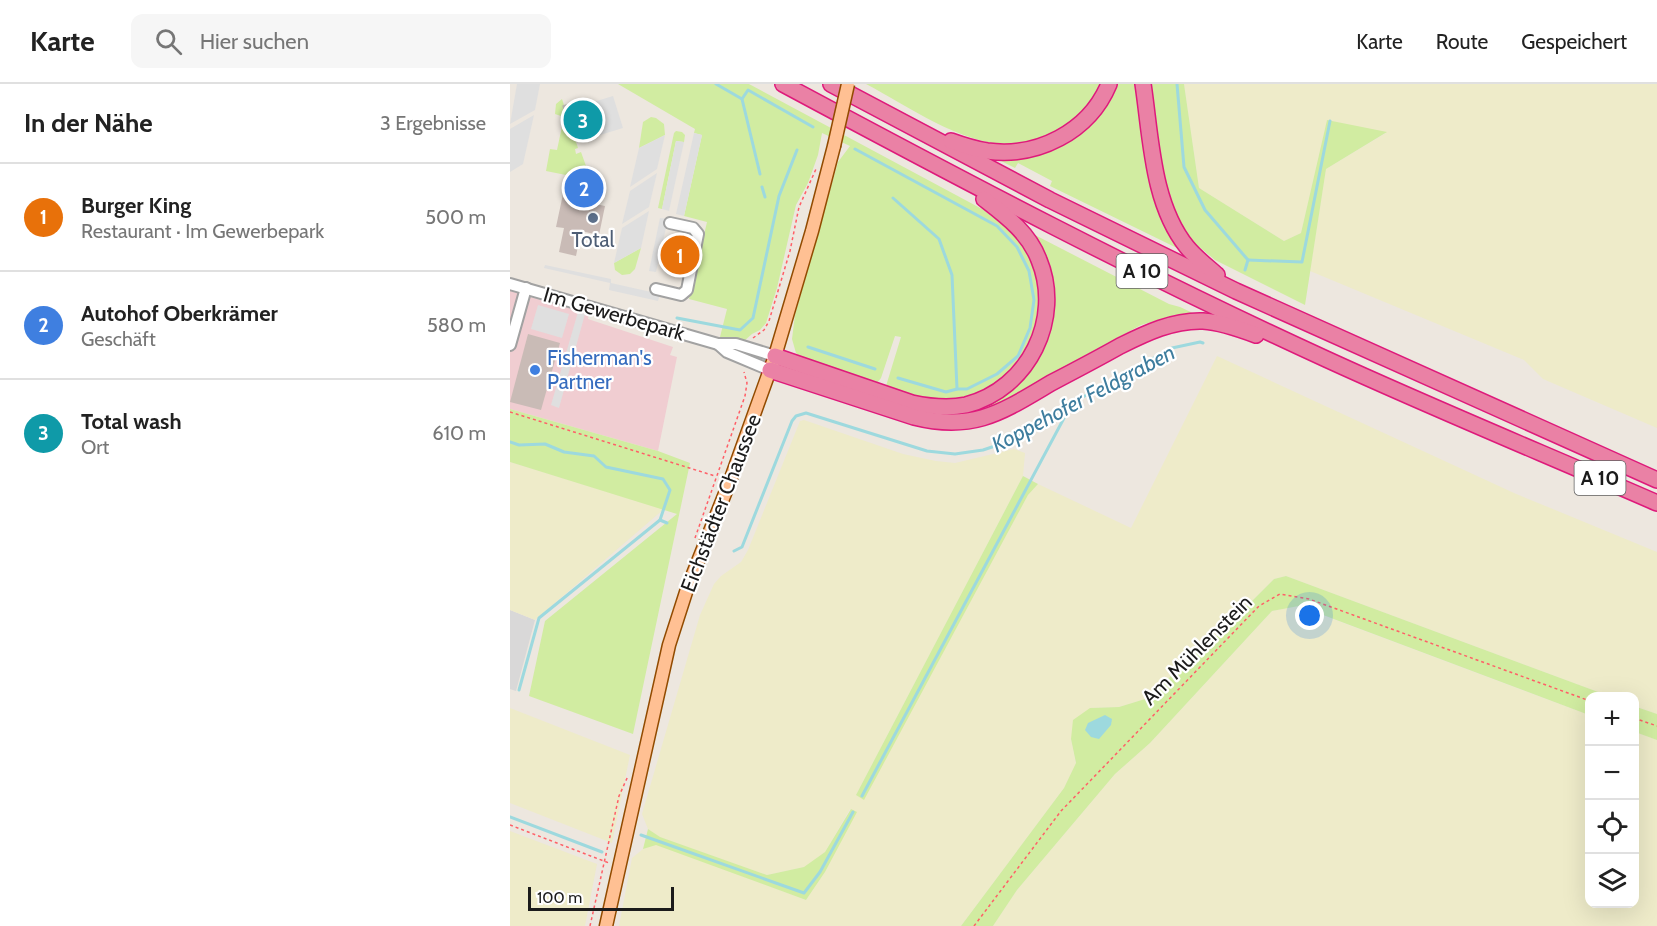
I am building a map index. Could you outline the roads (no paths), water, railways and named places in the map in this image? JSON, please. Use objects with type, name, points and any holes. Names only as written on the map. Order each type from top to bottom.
[{"type":"highway","name":"A 10","points":[[783,84],[958,179],[1158,279],[1327,360],[1657,503]]},
{"type":"highway","name":"A 10","points":[[831,84],[1050,200],[1236,291],[1657,480]]},
{"type":"highway","points":[[911,128],[986,151],[1023,151],[1051,142],[1074,128],[1093,110],[1109,84]]},
{"type":"highway","points":[[1143,84],[1160,198],[1164,210],[1177,233],[1193,254],[1236,291]]},
{"type":"highway","points":[[773,363],[934,408],[968,405],[1010,381],[1025,366],[1038,345],[1047,317],[1047,288],[1039,259],[1028,241],[1010,220],[958,179]]},
{"type":"highway","points":[[773,363],[914,417],[957,423],[985,418],[1012,406],[1143,334],[1172,324],[1203,321],[1240,329],[1327,360]]},
{"type":"main road","name":"Eichstädter Chaussee","points":[[606,926],[669,645],[687,589],[773,363],[812,231],[848,84]]},
{"type":"street","points":[[656,289],[681,295],[687,290],[698,234],[693,228],[670,223]]},
{"type":"street","name":"Im Gewerbepark","points":[[510,284],[718,344],[736,344],[773,363]]},
{"type":"street","points":[[510,345],[526,288]]},
{"type":"water","points":[[1105,715],[1112,719],[1111,725],[1099,739],[1091,737],[1085,730],[1088,723]]},
{"type":"waterway","points":[[716,84],[742,99],[748,90],[813,127]]},
{"type":"waterway","name":"Koppehofer Feldgraben","points":[[1177,84],[1184,167],[1205,210],[1248,260],[1245,270]]},
{"type":"waterway","points":[[742,99],[760,174]]},
{"type":"waterway","points":[[1248,260],[1302,262],[1330,121]]},
{"type":"waterway","points":[[855,149],[997,226],[1017,247],[1029,271],[1034,300],[1030,328],[1018,356],[997,374],[967,389],[946,392],[898,378]]},
{"type":"waterway","points":[[677,318],[740,330],[753,318],[779,196],[797,150]]},
{"type":"waterway","points":[[762,187],[765,197]]},
{"type":"waterway","points":[[893,198],[939,239],[952,275],[957,389]]},
{"type":"waterway","name":"Koppehofer Feldgraben","points":[[734,551],[742,547],[796,416],[806,413],[927,451],[955,454],[983,450],[1014,438],[1172,348],[1203,343]]},
{"type":"waterway","points":[[808,347],[875,369]]},
{"type":"waterway","points":[[862,796],[1071,405]]},
{"type":"waterway","points":[[510,442],[519,445],[545,444],[564,452],[594,456],[606,467],[663,479],[670,490],[660,520]]},
{"type":"waterway","name":"Koppehofer Feldgraben","points":[[519,690],[539,618],[660,520],[667,523]]},
{"type":"waterway","points":[[641,835],[804,893],[820,872],[853,812]]},
{"type":"waterway","points":[[510,817],[602,852]]},
{"type":"tunnel","points":[[578,100],[592,140]]},
{"type":"tunnel","points":[[567,104],[572,121]]},
{"type":"place","name":"Total wash","points":[[583,120]]},
{"type":"place","name":"Autohof Oberkrämer","points":[[584,188]]},
{"type":"place","name":"Total","points":[[593,218]]},
{"type":"place","name":"Burger King","points":[[680,255]]},
{"type":"place","name":"Fisherman's Partner","points":[[535,370]]}]
